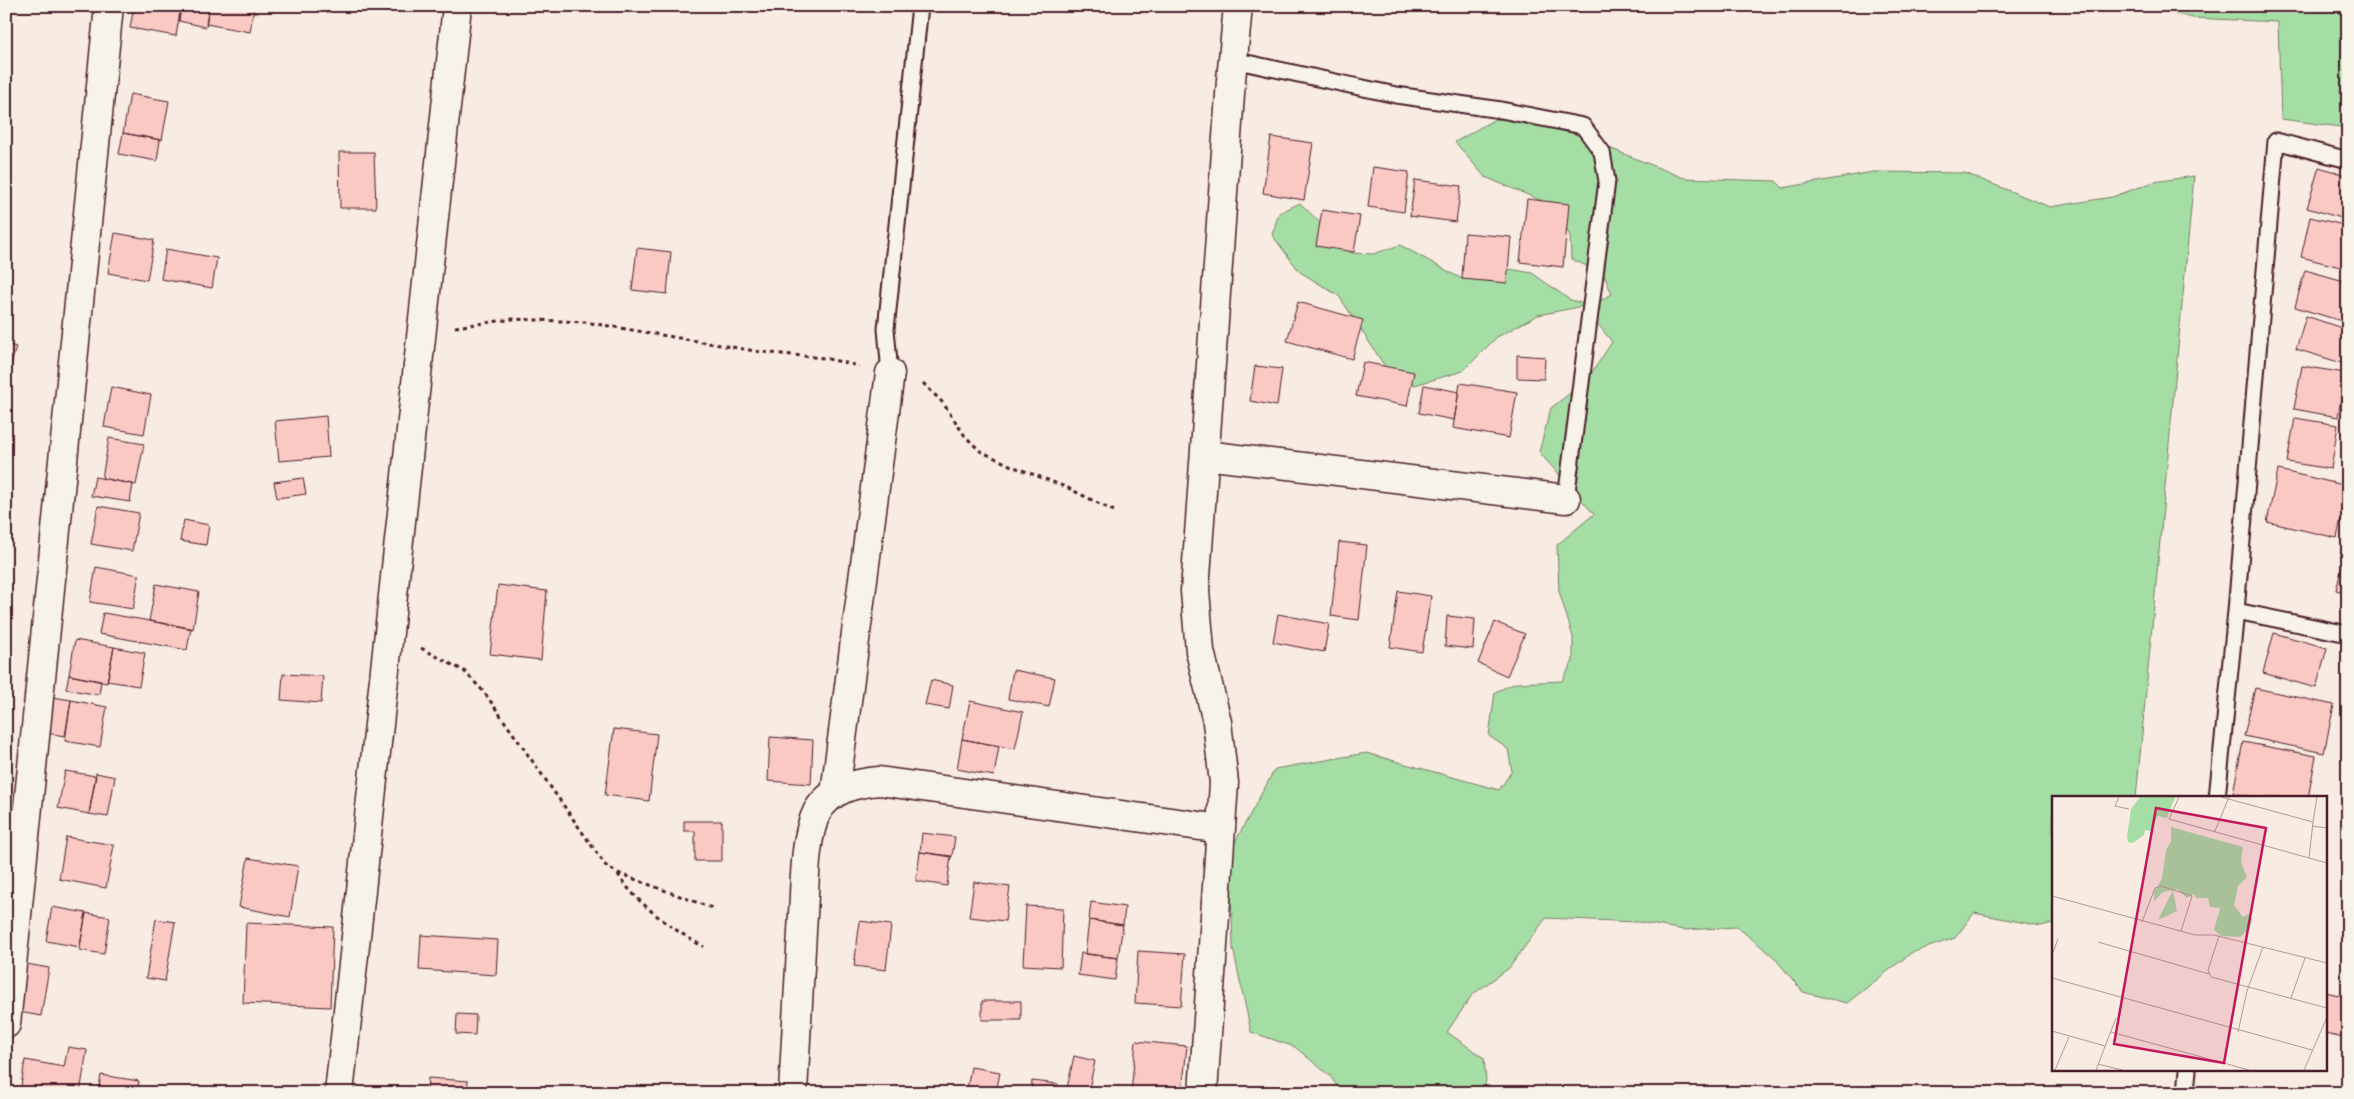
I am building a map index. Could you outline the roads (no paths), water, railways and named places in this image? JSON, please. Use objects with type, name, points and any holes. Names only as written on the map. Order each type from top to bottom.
[{"type":"street","points":[[6,1024],[109,6]]},
{"type":"street","points":[[339,1093],[457,6]]},
{"type":"street","points":[[1203,1093],[1224,783],[1217,722],[1200,651],[1195,591],[1238,6]]},
{"type":"street","points":[[836,793],[890,373]]},
{"type":"street","points":[[1205,455],[1566,499]]},
{"type":"street","points":[[793,1093],[805,883],[811,826],[818,811],[836,793],[860,783],[879,781],[1221,828]]},
{"type":"lane","points":[[890,373],[886,329],[920,6]]},
{"type":"lane","points":[[1233,60],[1396,95],[1501,110],[1583,126],[1602,152],[1607,181],[1566,499]]},
{"type":"lane","points":[[2216,796],[2236,611],[2276,142],[2348,160]]},
{"type":"lane","points":[[2236,611],[2348,634]]},
{"type":"lane","points":[[2186,1093],[2188,1072]]}]
